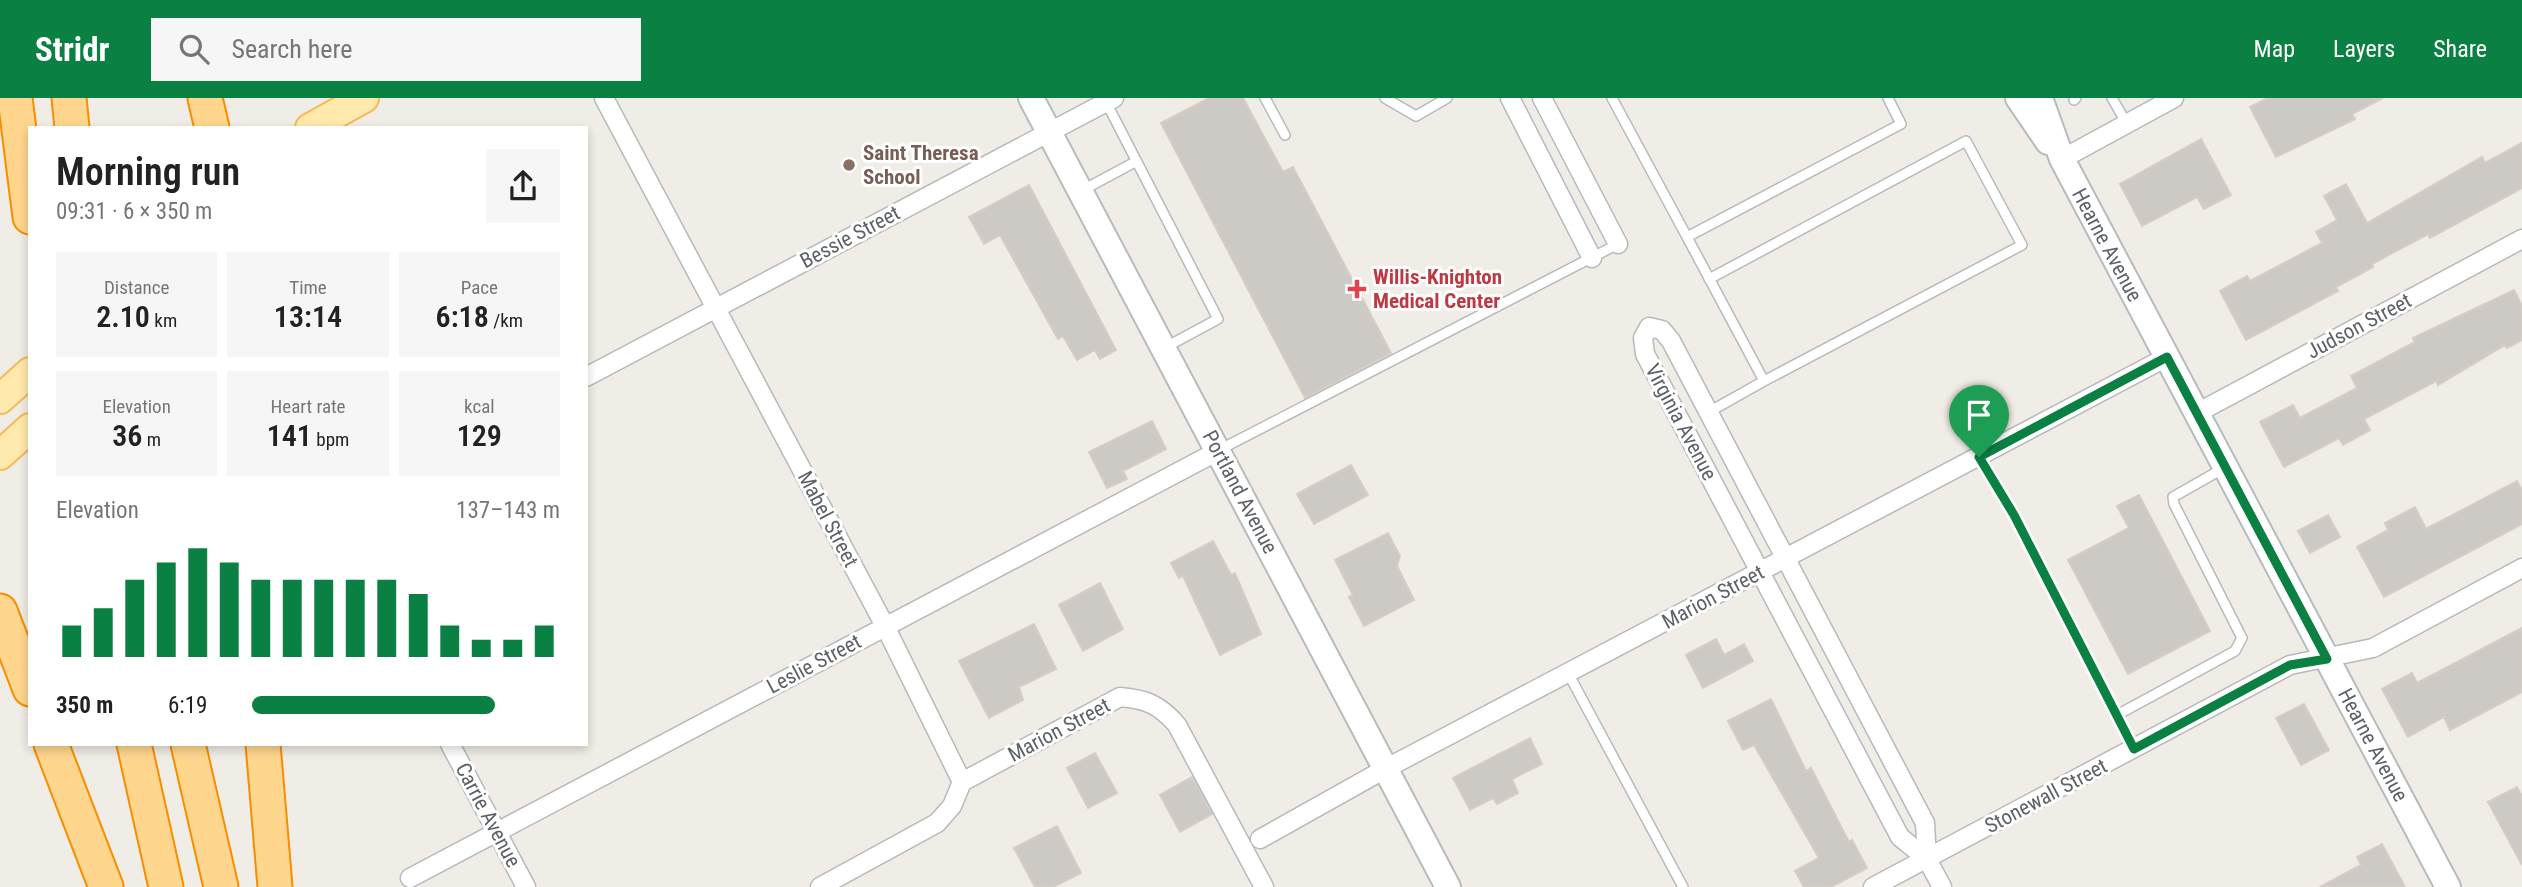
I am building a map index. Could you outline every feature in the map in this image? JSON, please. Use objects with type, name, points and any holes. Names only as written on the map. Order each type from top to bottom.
[{"type":"highway","points":[[15,98],[28,201]]},
{"type":"highway","points":[[69,98],[72,126]]},
{"type":"highway","points":[[0,611],[28,684]]},
{"type":"highway","points":[[52,746],[106,887]]},
{"type":"highway","points":[[135,746],[166,887]]},
{"type":"highway","points":[[188,746],[221,887]]},
{"type":"highway","points":[[263,746],[275,887]]},
{"type":"main road","points":[[314,126],[365,98]]},
{"type":"main road","points":[[347,126],[365,98]]},
{"type":"main road","name":"Portland Avenue","points":[[1031,98],[1448,887]]},
{"type":"main road","name":"Hearne Avenue","points":[[2018,98],[2062,159],[2448,887]]},
{"type":"main road","name":"Hearne Avenue","points":[[2040,98],[2062,159]]},
{"type":"main road","points":[[0,399],[28,374]]},
{"type":"main road","points":[[0,455],[28,430]]},
{"type":"street","name":"Mabel Street","points":[[604,98],[885,626],[962,782]]},
{"type":"street","points":[[1510,98],[1592,258]]},
{"type":"street","points":[[1542,98],[1618,244]]},
{"type":"street","points":[[2062,159],[2174,98]]},
{"type":"street","name":"Bessie Street","points":[[588,376],[1110,100]]},
{"type":"street","name":"Judson Street","points":[[2197,413],[2522,239]]},
{"type":"street","name":"Virginia Avenue","points":[[1927,859],[1925,823],[1671,341],[1662,330],[1649,327],[1643,338],[1645,354],[1759,572],[1900,838],[1927,859],[1942,887]]},
{"type":"street","name":"Marion Street","points":[[1260,839],[1385,769],[2167,357]]},
{"type":"street","name":"Leslie Street","points":[[410,878],[496,830],[1217,451]]},
{"type":"street","name":"Stonewall Street","points":[[1873,887],[2290,665],[2373,648],[2522,568]]},
{"type":"street","name":"Marion Street","points":[[962,782],[1119,697],[1143,698],[1163,708],[1177,726],[1264,887]]},
{"type":"street","name":"Carrie Avenue","points":[[451,746],[526,887]]},
{"type":"street","points":[[820,887],[937,823],[952,806],[962,782]]},
{"type":"lane","points":[[1265,98],[1285,135]]},
{"type":"lane","points":[[1385,98],[1416,116],[1447,98]]},
{"type":"lane","points":[[1612,98],[1763,381]]},
{"type":"lane","points":[[1687,237],[1901,124],[1888,98]]},
{"type":"lane","points":[[2112,98],[2127,124]]},
{"type":"lane","points":[[1110,100],[1135,162],[1218,319],[1163,348]]},
{"type":"lane","points":[[1707,413],[2022,245],[1966,141],[1709,279]]},
{"type":"lane","points":[[1080,191],[1135,162]]},
{"type":"lane","points":[[1217,451],[1618,244]]},
{"type":"lane","points":[[1979,457],[2014,515],[2134,749]]},
{"type":"lane","points":[[2117,715],[2235,651],[2242,638],[2174,504],[2174,497],[2226,468]]},
{"type":"lane","points":[[1568,673],[1684,887]]},
{"type":"building","points":[[1209,98],[1243,98],[1283,172],[1293,167],[1391,353],[1305,398],[1161,123]]},
{"type":"building","points":[[2268,98],[2383,98],[2352,114],[2355,119],[2276,157],[2250,107]]},
{"type":"building","points":[[2201,139],[2231,195],[2204,209],[2197,197],[2142,226],[2120,184]]},
{"type":"building","points":[[2522,143],[2522,188],[2430,238],[2428,234],[2372,264],[2373,267],[2336,287],[2338,291],[2246,340],[2220,291],[2247,276],[2250,281],[2322,243],[2316,232],[2337,220],[2324,196],[2346,184],[2367,223],[2482,157],[2485,163]]},
{"type":"building","points":[[1029,185],[1116,350],[1100,359],[1095,350],[1077,360],[1063,336],[1058,339],[1000,235],[984,244],[969,217]]},
{"type":"building","points":[[2514,290],[2522,306],[2522,340],[2507,348],[2505,345],[2438,385],[2436,381],[2364,419],[2370,430],[2343,445],[2339,438],[2284,467],[2260,422],[2293,405],[2300,418],[2357,388],[2351,376],[2415,342],[2413,338]]},
{"type":"building","points":[[1152,421],[1166,449],[1123,471],[1127,479],[1107,488],[1089,452]]},
{"type":"building","points":[[1351,465],[1368,495],[1314,524],[1297,494]]},
{"type":"building","points":[[2517,481],[2522,490],[2522,524],[2384,597],[2357,547],[2388,530],[2385,523],[2415,507],[2426,529]]},
{"type":"building","points":[[2139,495],[2210,631],[2128,674],[2068,560],[2129,528],[2117,506]]},
{"type":"building","points":[[2328,515],[2340,537],[2310,553],[2298,531]]},
{"type":"building","points":[[1388,533],[1400,556],[1397,566],[1414,600],[1364,626],[1349,597],[1353,595],[1335,560]]},
{"type":"building","points":[[1213,541],[1231,575],[1235,573],[1261,634],[1220,655],[1183,576],[1179,578],[1171,563]]},
{"type":"building","points":[[1100,583],[1123,629],[1083,651],[1059,605]]},
{"type":"building","points":[[1034,624],[1056,669],[1019,687],[1023,700],[989,718],[959,661]]},
{"type":"building","points":[[2522,628],[2522,692],[2450,730],[2444,717],[2408,737],[2382,689],[2412,673],[2417,683]]},
{"type":"building","points":[[1716,639],[1724,655],[1744,644],[1753,661],[1703,688],[1686,655]]},
{"type":"building","points":[[1771,699],[1806,771],[1811,768],[1849,842],[1852,840],[1867,868],[1831,887],[1804,887],[1795,871],[1819,858],[1754,745],[1743,750],[1728,721]]},
{"type":"building","points":[[2304,704],[2329,750],[2301,765],[2276,718]]},
{"type":"building","points":[[1530,738],[1542,764],[1512,779],[1518,793],[1497,804],[1493,798],[1470,810],[1453,778]]},
{"type":"building","points":[[1095,753],[1117,793],[1088,808],[1067,768]]},
{"type":"building","points":[[1192,777],[1212,814],[1180,832],[1160,795]]},
{"type":"building","points":[[2517,787],[2522,796],[2522,865],[2488,802]]},
{"type":"building","points":[[1057,826],[1081,873],[1053,887],[1035,887],[1014,848]]},
{"type":"building","points":[[2382,844],[2405,887],[2320,887],[2361,865],[2357,857]]},
{"type":"place","name":"Saint Theresa School","points":[[849,165]]},
{"type":"place","name":"Willis-Knighton Medical Center","points":[[1357,289]]},
{"type":"route","points":[[2167,357],[2327,659],[2290,665],[2134,749],[2014,515],[1979,457],[2167,357]]}]
